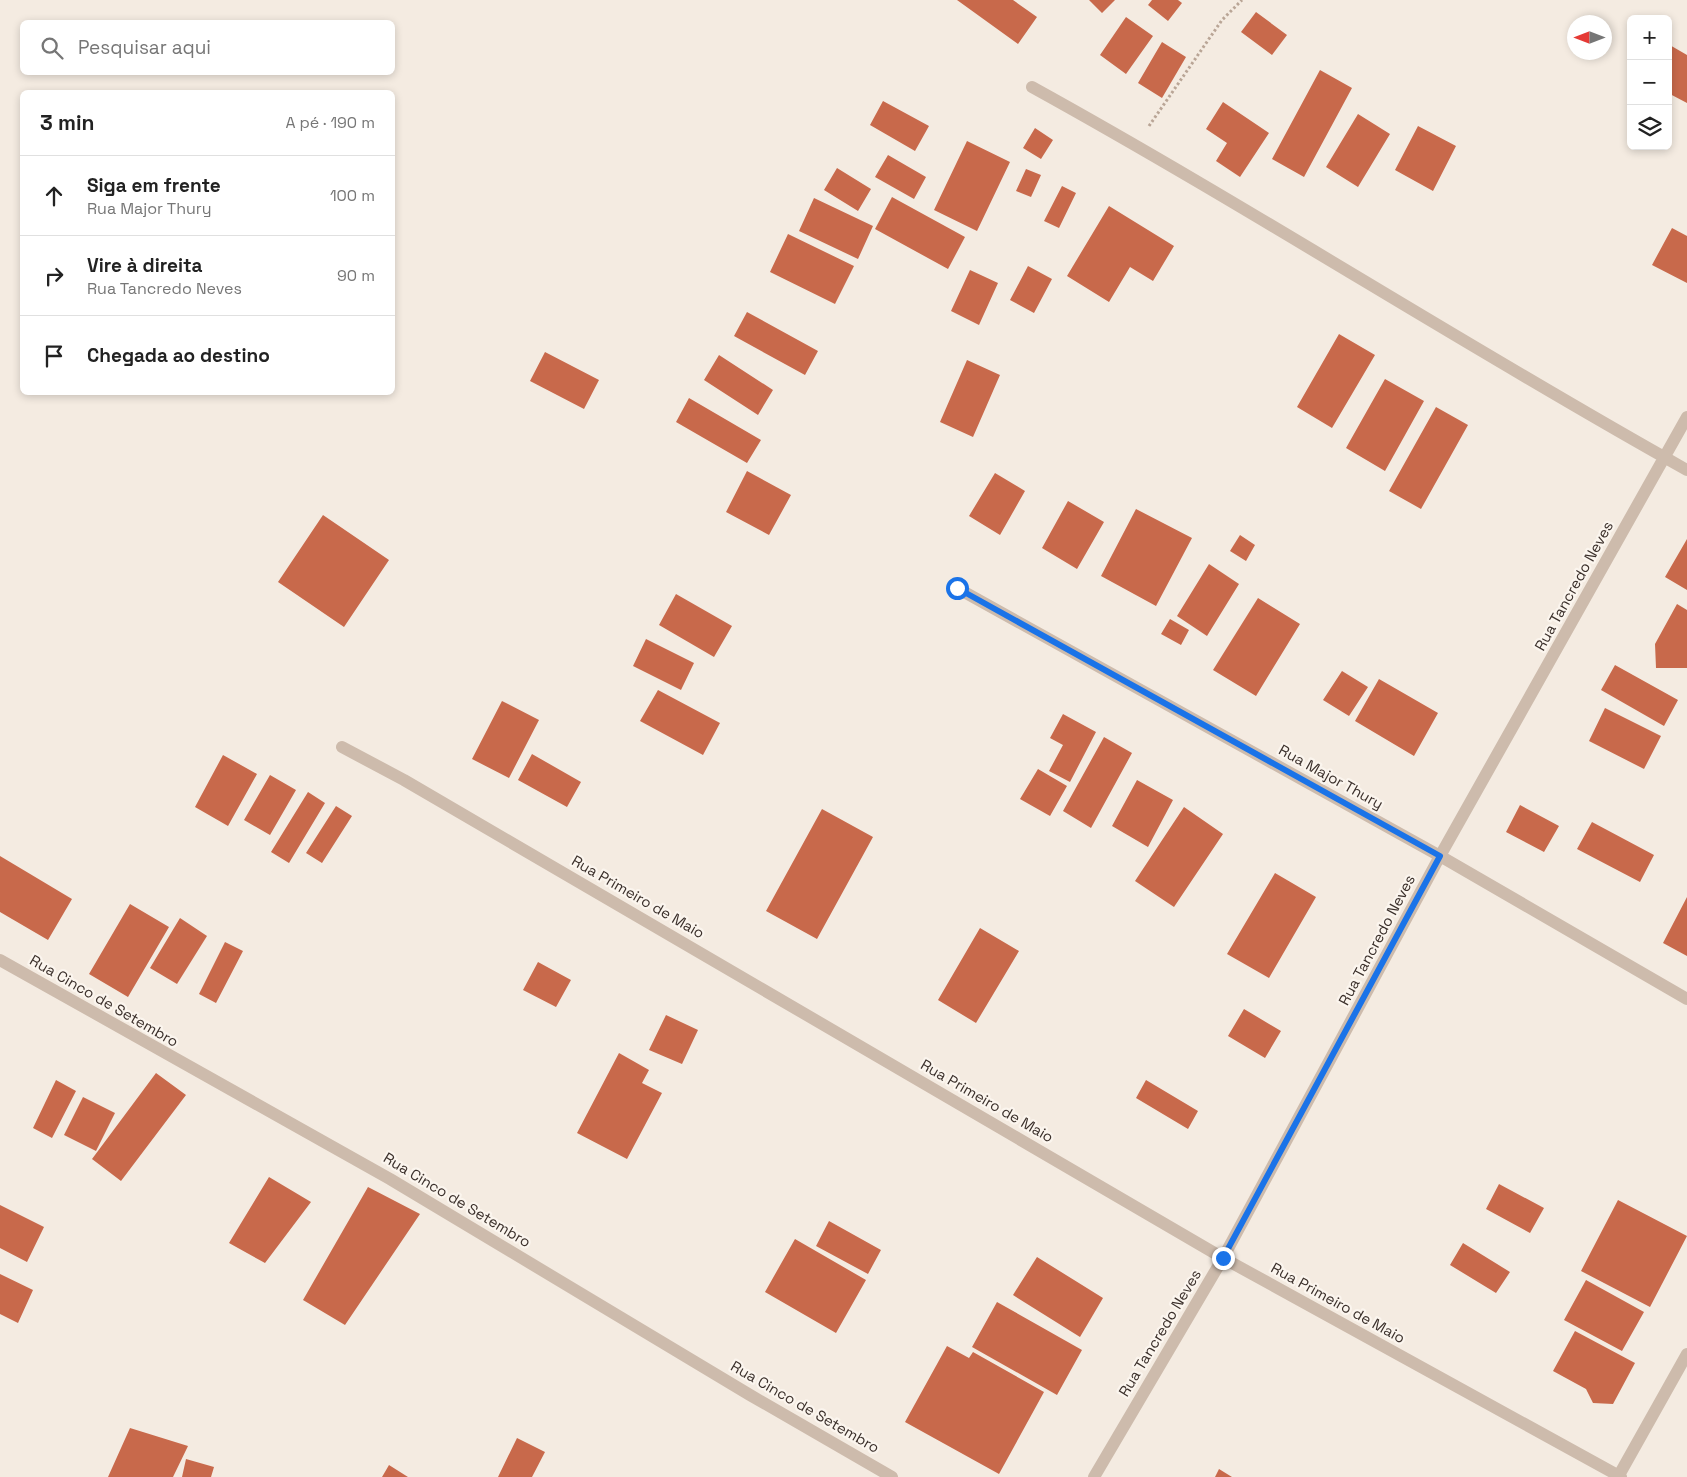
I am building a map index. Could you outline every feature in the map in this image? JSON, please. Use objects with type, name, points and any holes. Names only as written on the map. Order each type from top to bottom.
[{"type":"street","points":[[1032,87],[1136,145],[1687,470]]},
{"type":"street","name":"Rua Tancredo Neves","points":[[1094,1477],[1223,1258],[1440,856],[1687,417]]},
{"type":"street","name":"Rua Major Thury","points":[[957,588],[1440,856],[1687,999]]},
{"type":"street","name":"Rua Primeiro de Maio","points":[[342,747],[422,790],[1223,1258],[1619,1477]]},
{"type":"street","name":"Rua Cinco de Setembro","points":[[0,960],[187,1067],[390,1179],[750,1395],[892,1477]]},
{"type":"street","points":[[1619,1477],[1687,1354]]},
{"type":"path","points":[[1136,145],[1222,20],[1242,0]]},
{"type":"building","points":[[957,0],[1013,0],[1037,17],[1018,44]]},
{"type":"building","points":[[1089,0],[1115,0],[1102,13]]},
{"type":"building","points":[[1152,0],[1178,0],[1182,3],[1168,21],[1148,5]]},
{"type":"building","points":[[1256,12],[1287,35],[1272,55],[1241,32]]},
{"type":"building","points":[[1126,17],[1153,36],[1126,74],[1100,55]]},
{"type":"building","points":[[1162,42],[1186,57],[1162,98],[1138,83]]},
{"type":"building","points":[[1672,46],[1687,55],[1687,103],[1672,95]]},
{"type":"building","points":[[1320,70],[1352,88],[1304,177],[1272,159]]},
{"type":"building","points":[[883,101],[929,126],[915,151],[870,125]]},
{"type":"building","points":[[1223,102],[1269,133],[1240,177],[1216,161],[1227,143],[1206,129]]},
{"type":"building","points":[[1358,114],[1390,134],[1358,187],[1326,167]]},
{"type":"building","points":[[1418,126],[1456,146],[1433,191],[1395,170]]},
{"type":"building","points":[[1035,128],[1053,140],[1041,159],[1023,148]]},
{"type":"building","points":[[967,141],[1010,162],[977,231],[934,210]]},
{"type":"building","points":[[888,155],[926,177],[914,199],[875,177]]},
{"type":"building","points":[[837,168],[871,189],[858,211],[824,190]]},
{"type":"building","points":[[1026,169],[1041,175],[1031,197],[1016,191]]},
{"type":"building","points":[[1062,186],[1076,193],[1059,228],[1044,221]]},
{"type":"building","points":[[892,197],[965,237],[948,269],[875,229]]},
{"type":"building","points":[[814,198],[873,226],[858,259],[799,231]]},
{"type":"building","points":[[1109,206],[1174,246],[1153,281],[1130,267],[1109,302],[1067,276]]},
{"type":"building","points":[[1672,228],[1687,236],[1687,283],[1652,265]]},
{"type":"building","points":[[788,234],[854,266],[835,304],[770,272]]},
{"type":"building","points":[[1028,266],[1052,279],[1034,313],[1010,300]]},
{"type":"building","points":[[970,270],[998,283],[979,325],[951,311]]},
{"type":"building","points":[[747,312],[818,351],[805,375],[734,336]]},
{"type":"building","points":[[1339,334],[1375,355],[1332,428],[1297,407]]},
{"type":"building","points":[[545,352],[599,380],[584,409],[530,381]]},
{"type":"building","points":[[719,355],[773,390],[758,415],[704,380]]},
{"type":"building","points":[[967,360],[1000,375],[973,437],[940,422]]},
{"type":"building","points":[[1385,379],[1424,401],[1385,471],[1346,448]]},
{"type":"building","points":[[689,398],[761,440],[747,463],[676,422]]},
{"type":"building","points":[[1436,407],[1468,425],[1421,509],[1389,491]]},
{"type":"building","points":[[747,471],[791,495],[769,535],[726,512]]},
{"type":"building","points":[[995,473],[1025,491],[1000,535],[969,516]]},
{"type":"building","points":[[1068,501],[1104,522],[1077,569],[1042,548]]},
{"type":"building","points":[[1136,509],[1192,538],[1156,606],[1101,576]]},
{"type":"building","points":[[323,515],[389,560],[344,627],[278,582]]},
{"type":"building","points":[[1240,535],[1255,545],[1246,561],[1230,551]]},
{"type":"building","points":[[1687,539],[1687,590],[1665,577]]},
{"type":"building","points":[[1209,564],[1239,584],[1207,636],[1177,616]]},
{"type":"building","points":[[676,594],[732,626],[714,657],[659,625]]},
{"type":"building","points":[[1258,598],[1300,624],[1256,696],[1213,670]]},
{"type":"building","points":[[1677,604],[1687,610],[1687,668],[1656,668],[1655,644]]},
{"type":"building","points":[[1170,619],[1189,630],[1181,645],[1161,634]]},
{"type":"building","points":[[646,639],[694,663],[681,690],[633,666]]},
{"type":"building","points":[[1615,665],[1678,700],[1664,726],[1601,690]]},
{"type":"building","points":[[1342,671],[1368,687],[1349,716],[1323,700]]},
{"type":"building","points":[[1379,679],[1438,713],[1414,756],[1355,721]]},
{"type":"building","points":[[658,690],[720,723],[703,755],[640,721]]},
{"type":"building","points":[[502,701],[539,720],[509,778],[472,759]]},
{"type":"building","points":[[1605,708],[1661,736],[1644,769],[1589,741]]},
{"type":"building","points":[[1063,714],[1096,732],[1070,782],[1049,771],[1063,745],[1050,738]]},
{"type":"building","points":[[1104,737],[1132,753],[1091,828],[1063,811]]},
{"type":"building","points":[[532,754],[581,782],[567,807],[518,780]]},
{"type":"building","points":[[223,755],[257,774],[228,826],[195,807]]},
{"type":"building","points":[[1038,769],[1067,786],[1050,816],[1020,799]]},
{"type":"building","points":[[270,775],[296,790],[270,835],[244,820]]},
{"type":"building","points":[[1137,780],[1173,800],[1148,847],[1112,826]]},
{"type":"building","points":[[308,792],[325,803],[289,863],[271,852]]},
{"type":"building","points":[[1520,805],[1559,826],[1544,852],[1506,832]]},
{"type":"building","points":[[336,806],[352,816],[322,863],[306,853]]},
{"type":"building","points":[[1184,807],[1223,834],[1174,907],[1135,881]]},
{"type":"building","points":[[822,809],[873,837],[817,939],[766,911]]},
{"type":"building","points":[[1592,822],[1654,855],[1640,882],[1577,849]]},
{"type":"building","points":[[0,856],[72,899],[48,940],[0,912]]},
{"type":"building","points":[[1275,873],[1316,897],[1269,978],[1227,954]]},
{"type":"building","points":[[1687,897],[1687,956],[1663,943]]},
{"type":"building","points":[[130,904],[169,927],[128,997],[89,974]]},
{"type":"building","points":[[180,918],[207,936],[177,984],[150,968]]},
{"type":"building","points":[[980,928],[1019,951],[976,1023],[938,1000]]},
{"type":"building","points":[[225,942],[243,951],[216,1003],[199,994]]},
{"type":"building","points":[[538,962],[571,980],[556,1007],[523,990]]},
{"type":"building","points":[[1244,1009],[1281,1031],[1265,1058],[1228,1036]]},
{"type":"building","points":[[666,1015],[698,1030],[682,1064],[649,1050]]},
{"type":"building","points":[[619,1053],[649,1070],[642,1083],[662,1093],[627,1159],[577,1133]]},
{"type":"building","points":[[156,1073],[186,1095],[121,1181],[92,1159]]},
{"type":"building","points":[[56,1080],[76,1091],[52,1138],[33,1128]]},
{"type":"building","points":[[1146,1080],[1198,1111],[1188,1129],[1136,1098]]},
{"type":"building","points":[[83,1097],[115,1113],[96,1151],[64,1135]]},
{"type":"building","points":[[269,1177],[311,1202],[265,1263],[229,1243]]},
{"type":"building","points":[[1499,1184],[1544,1208],[1530,1233],[1486,1209]]},
{"type":"building","points":[[368,1187],[420,1214],[345,1325],[303,1300]]},
{"type":"building","points":[[1618,1200],[1687,1236],[1650,1307],[1581,1271]]},
{"type":"building","points":[[0,1205],[44,1227],[27,1262],[0,1248]]},
{"type":"building","points":[[829,1221],[881,1250],[868,1274],[816,1246]]},
{"type":"building","points":[[795,1239],[866,1280],[836,1333],[765,1292]]},
{"type":"building","points":[[1463,1243],[1510,1272],[1496,1293],[1450,1265]]},
{"type":"building","points":[[1037,1257],[1103,1298],[1080,1337],[1013,1295]]},
{"type":"building","points":[[0,1274],[33,1290],[18,1323],[0,1314]]},
{"type":"building","points":[[1586,1280],[1644,1312],[1622,1351],[1564,1320]]},
{"type":"building","points":[[997,1302],[1082,1350],[1057,1395],[972,1347]]},
{"type":"building","points":[[1575,1331],[1635,1363],[1613,1404],[1593,1403],[1586,1389],[1553,1371]]},
{"type":"building","points":[[947,1346],[969,1358],[973,1352],[1044,1392],[999,1474],[905,1422]]},
{"type":"building","points":[[130,1428],[188,1446],[173,1477],[108,1477]]},
{"type":"building","points":[[517,1438],[545,1452],[532,1477],[498,1477]]},
{"type":"building","points":[[186,1459],[214,1467],[211,1477],[182,1477]]},
{"type":"building","points":[[389,1465],[408,1477],[382,1477]]},
{"type":"building","points":[[1219,1469],[1232,1477],[1215,1477]]},
{"type":"route","points":[[957,588],[1440,856],[1223,1258]]}]
